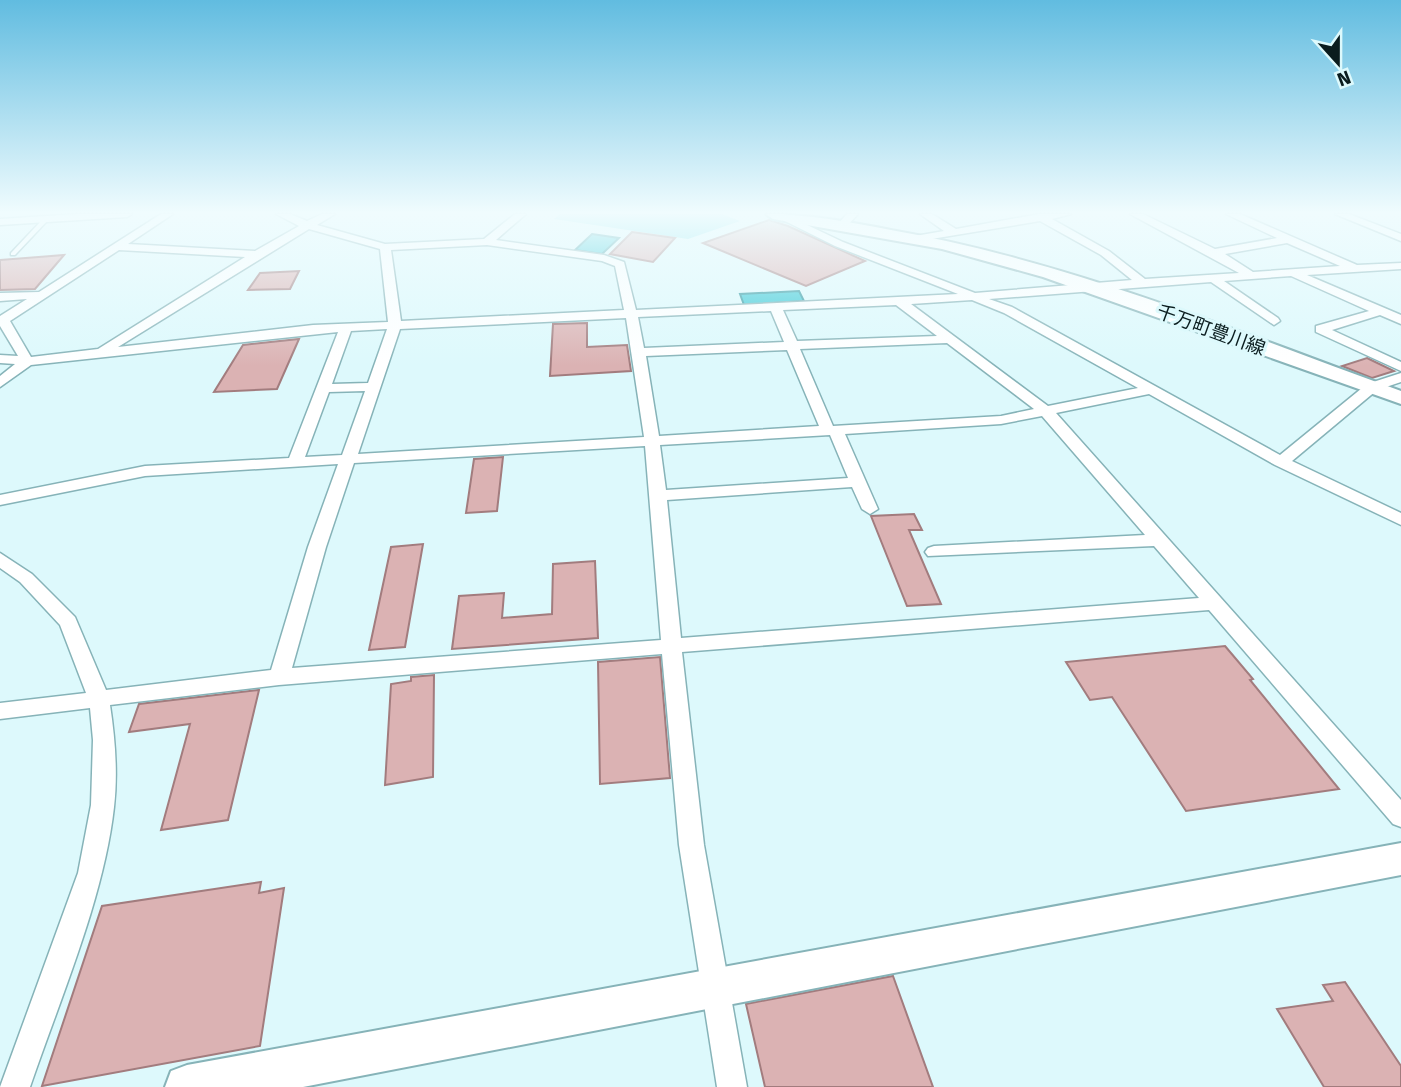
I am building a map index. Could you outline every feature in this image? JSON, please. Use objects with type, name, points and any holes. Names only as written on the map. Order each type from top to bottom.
[{"type":"main road","name":"千万町豊川線","points":[[1022,265],[1401,398]]},
{"type":"street","points":[[27,361],[3,320],[90,265]]},
{"type":"street","points":[[99,352],[167,313],[239,265]]},
{"type":"street","points":[[279,677],[347,458],[395,325],[387,265]]},
{"type":"street","points":[[620,265],[634,315],[657,496],[687,810],[714,990],[732,1087]]},
{"type":"street","points":[[892,265],[1008,310],[1281,463],[1399,516]]},
{"type":"street","points":[[1120,265],[1143,283]]},
{"type":"street","points":[[1232,265],[1251,276]]},
{"type":"street","points":[[1344,265],[1355,270]]},
{"type":"street","points":[[0,359],[27,361],[346,327],[900,301],[1401,266]]},
{"type":"street","points":[[1292,273],[1401,320]]},
{"type":"street","points":[[1213,278],[1273,321]]},
{"type":"street","points":[[0,298],[43,295]]},
{"type":"street","points":[[900,301],[1046,411],[1401,817]]},
{"type":"street","points":[[776,307],[870,509]]},
{"type":"street","points":[[1381,311],[1320,328],[1401,367]]},
{"type":"street","points":[[296,461],[346,327]]},
{"type":"street","points":[[638,352],[949,339]]},
{"type":"street","points":[[0,383],[27,361]]},
{"type":"street","points":[[1281,463],[1372,387],[1401,377]]},
{"type":"street","points":[[323,388],[371,387]]},
{"type":"street","points":[[0,500],[145,471],[1001,420],[1148,390]]},
{"type":"street","points":[[657,496],[856,482]]},
{"type":"street","points":[[934,552],[1157,540]]},
{"type":"street","points":[[0,559],[26,578],[68,622],[99,698],[104,740],[103,805],[90,873],[15,1087]]},
{"type":"street","points":[[0,711],[279,677],[1216,603]]},
{"type":"street","points":[[187,1087],[1401,859]]},
{"type":"shaded area","points":[[799,291],[804,301],[744,305],[740,294]]},
{"type":"building","points":[[0,265],[56,265],[35,289],[0,290]]},
{"type":"building","points":[[755,265],[856,265],[806,286]]},
{"type":"building","points":[[299,271],[290,289],[248,290],[260,273]]},
{"type":"building","points":[[587,323],[587,347],[627,345],[631,371],[550,376],[553,324]]},
{"type":"building","points":[[299,339],[277,389],[214,392],[243,345]]},
{"type":"building","points":[[1367,358],[1394,371],[1372,378],[1342,366]]},
{"type":"building","points":[[503,457],[497,511],[466,513],[474,459]]},
{"type":"building","points":[[914,514],[922,530],[909,530],[941,604],[907,606],[871,516]]},
{"type":"building","points":[[423,544],[405,647],[369,650],[391,547]]},
{"type":"building","points":[[595,561],[598,638],[452,649],[459,596],[504,593],[502,618],[552,614],[553,564]]},
{"type":"building","points":[[1225,646],[1339,789],[1186,811],[1112,697],[1090,700],[1066,662]]},
{"type":"building","points":[[660,657],[670,778],[600,784],[598,662]]},
{"type":"building","points":[[434,675],[433,777],[385,785],[391,684],[411,681],[411,677]]},
{"type":"building","points":[[259,690],[228,820],[161,830],[190,724],[129,732],[139,704]]},
{"type":"building","points":[[261,882],[259,893],[284,888],[260,1046],[42,1086],[102,906]]},
{"type":"building","points":[[893,976],[933,1087],[765,1087],[746,1004]]},
{"type":"building","points":[[1345,982],[1401,1066],[1401,1087],[1324,1087],[1277,1009],[1333,1001],[1323,985]]}]
